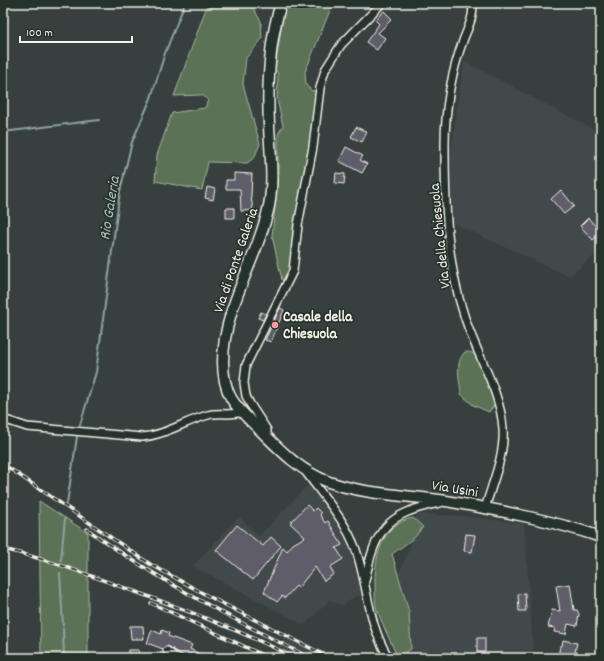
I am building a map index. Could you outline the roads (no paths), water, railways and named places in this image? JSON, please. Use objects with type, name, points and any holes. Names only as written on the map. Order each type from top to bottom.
[{"type":"main road","name":"Via di Ponte Galeria","points":[[281,3],[274,32],[269,76],[270,196],[265,223],[229,322],[224,355],[226,386],[231,398],[242,412],[304,471]]},
{"type":"main road","name":"Via Usini","points":[[304,471],[328,482],[347,487],[485,508],[550,521],[601,537]]},
{"type":"street","points":[[267,437],[267,430],[250,404],[245,392],[246,365],[293,271],[298,225],[313,147],[320,88],[325,70],[341,45],[382,3]]},
{"type":"street","name":"Via della Chiesuola","points":[[472,3],[472,13],[454,64],[449,84],[445,130],[446,186],[451,252],[456,287],[469,330],[497,399],[503,424],[502,446],[485,508]]},
{"type":"street","points":[[3,419],[19,425],[32,427],[142,437],[151,436],[210,414],[231,415],[242,412]]},
{"type":"street","points":[[304,471],[348,532],[355,549],[365,583],[376,634],[389,658]]},
{"type":"street","points":[[365,583],[373,547],[386,527],[398,517],[412,510],[446,501]]},
{"type":"street","points":[[167,651],[176,658]]},
{"type":"waterway","name":"Rio Galeria","points":[[80,425],[96,372],[120,191],[132,142],[151,98],[165,53],[185,3]]},
{"type":"waterway","points":[[3,132],[99,120]]},
{"type":"waterway","name":"Rio Galeria","points":[[67,503],[77,437]]},
{"type":"waterway","name":"Rio Galeria","points":[[61,560],[65,518]]},
{"type":"waterway","name":"Rio Galeria","points":[[60,573],[63,626]]},
{"type":"waterway","name":"Rio Galeria","points":[[63,629],[64,658]]},
{"type":"railway","points":[[3,464],[150,564],[208,596],[330,658]]},
{"type":"railway","points":[[87,529],[168,582],[310,658]]},
{"type":"railway","points":[[3,549],[62,566],[164,602],[230,628],[295,658]]},
{"type":"railway","points":[[151,603],[269,658]]},
{"type":"place","name":"Casale della Chiesuola","points":[[275,325]]}]
